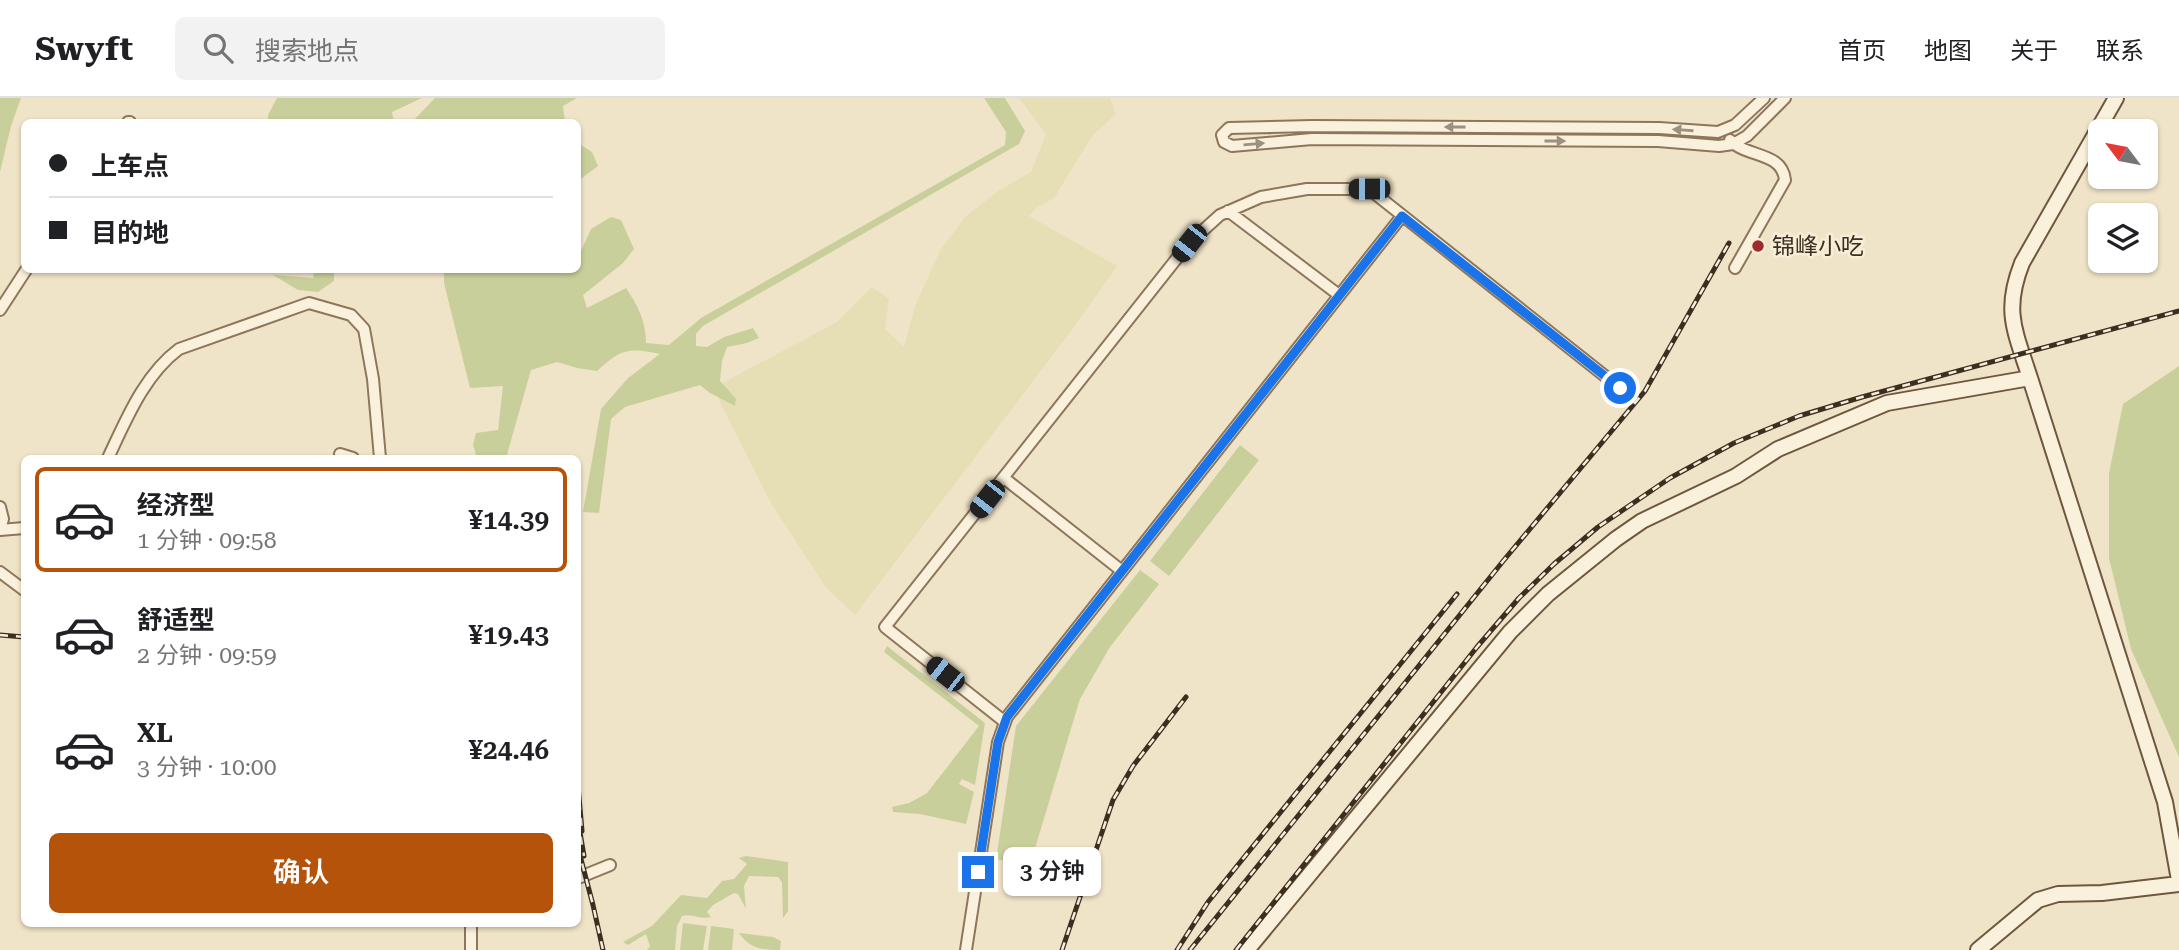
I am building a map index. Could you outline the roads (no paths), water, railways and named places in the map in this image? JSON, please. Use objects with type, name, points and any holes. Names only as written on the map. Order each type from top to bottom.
[{"type":"street","points":[[1735,268],[1785,180],[1782,168],[1774,161],[1737,147],[1658,141],[1312,139],[1232,146],[1224,142],[1222,135],[1229,128],[1312,126],[1659,128],[1718,132],[1735,125],[1763,98]]},
{"type":"street","points":[[1737,147],[1785,98]]},
{"type":"street","points":[[1978,950],[2026,908],[2049,896],[2179,882],[2165,802],[2014,326],[2013,287],[2022,263],[2116,98]]},
{"type":"street","points":[[1727,128],[1727,136],[1737,147]]},
{"type":"street","points":[[1005,722],[885,627],[1189,243],[1202,229],[1227,211],[1261,197],[1284,192],[1307,189],[1369,189],[1620,388]]},
{"type":"street","points":[[1227,211],[1339,295]]},
{"type":"street","points":[[966,950],[998,742],[1005,722],[1021,697],[1402,216]]},
{"type":"street","points":[[0,310],[24,273]]},
{"type":"street","points":[[109,455],[137,398],[169,356],[179,349],[309,303],[351,315],[364,329],[373,379],[380,455]]},
{"type":"street","points":[[1247,950],[1510,632],[1548,594],[1616,538],[1642,521],[1736,476],[1778,449],[1887,403],[2030,378]]},
{"type":"street","points":[[1004,478],[1122,570]]},
{"type":"street","points":[[0,507],[4,519],[0,530],[21,528]]},
{"type":"street","points":[[0,572],[21,588]]},
{"type":"street","points":[[581,877],[610,865]]},
{"type":"street","points":[[471,927],[471,950]]},
{"type":"railway","points":[[1190,950],[1504,560],[1645,391],[1729,243]]},
{"type":"railway","points":[[1236,950],[1519,598],[1598,527],[1670,478],[1734,443],[1799,416],[2179,311]]},
{"type":"railway","points":[[1177,950],[1208,902],[1457,594]]},
{"type":"railway","points":[[0,635],[21,637]]},
{"type":"railway","points":[[1062,950],[1113,800],[1133,766],[1186,697]]},
{"type":"railway","points":[[581,820],[582,831]]},
{"type":"railway","points":[[581,838],[584,856]]},
{"type":"railway","points":[[581,859],[603,950]]},
{"type":"place","name":"锦峰小吃","points":[[1758,246]]}]
